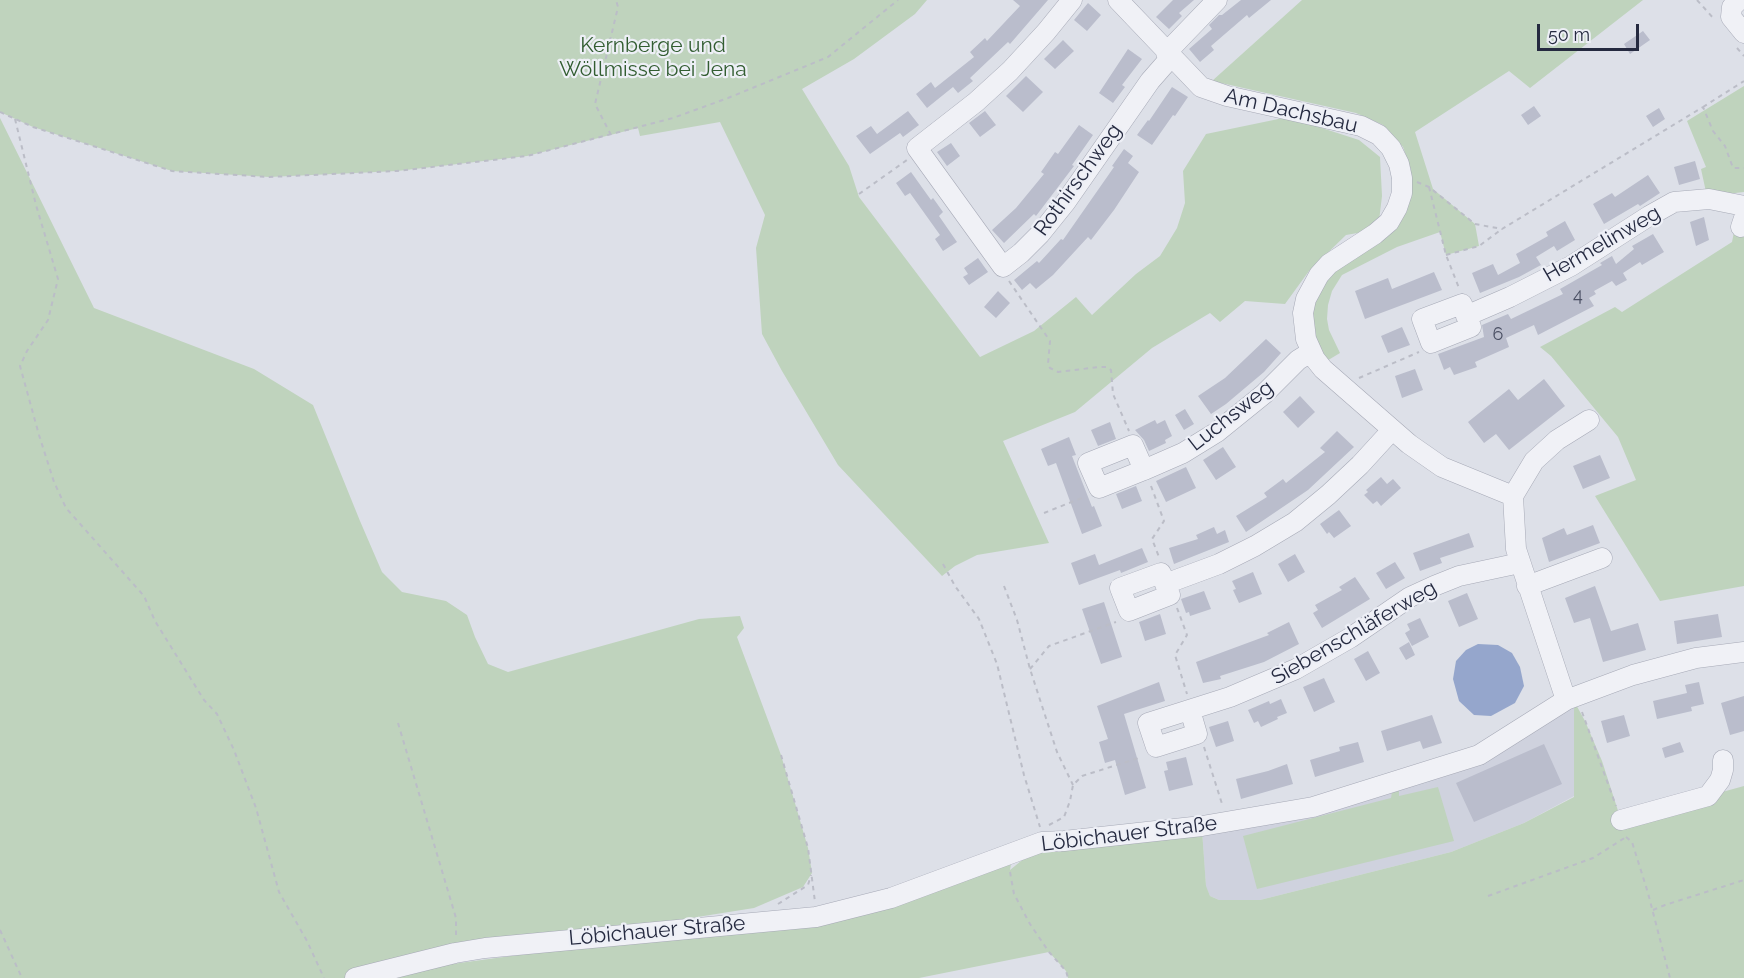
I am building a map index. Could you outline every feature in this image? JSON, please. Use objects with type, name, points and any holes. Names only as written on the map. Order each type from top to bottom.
[{"type":"street","points":[[1003,267],[917,148],[976,102],[1010,71],[1072,0]]},
{"type":"street","name":"Am Dachsbau","points":[[1118,0],[1201,87],[1211,92],[1360,126],[1379,135],[1391,148],[1399,164],[1402,178],[1402,193],[1398,208],[1389,222],[1375,234],[1329,264],[1319,275],[1306,299],[1304,325],[1311,352],[1323,369],[1392,430],[1442,467],[1513,495]]},
{"type":"street","name":"Rothirschweg","points":[[1003,267],[1021,253],[1046,226],[1168,55],[1217,0]]},
{"type":"street","points":[[1735,9],[1744,33]]},
{"type":"street","name":"Hermelinweg","points":[[1464,310],[1510,297],[1571,266],[1674,202],[1709,199],[1744,206]]},
{"type":"street","points":[[1431,343],[1471,327],[1464,310]]},
{"type":"street","name":"Luchsweg","points":[[1099,488],[1184,453],[1216,432],[1264,394],[1298,360],[1311,352]]},
{"type":"street","points":[[1571,698],[1527,586],[1516,549],[1513,495],[1534,461],[1557,440],[1589,420]]},
{"type":"street","points":[[1129,611],[1165,584],[1219,564],[1295,522],[1360,465],[1392,430]]},
{"type":"street","points":[[1099,488],[1089,463],[1133,445],[1144,470]]},
{"type":"street","points":[[1527,586],[1602,558]]},
{"type":"street","name":"Siebenschläferweg","points":[[1156,747],[1148,723],[1267,683],[1350,638],[1410,597],[1434,586],[1459,576],[1520,563]]},
{"type":"street","name":"Löbichauer Straße","points":[[355,978],[455,953],[545,941],[816,917],[891,898],[1042,842],[1228,822],[1313,807],[1479,756],[1571,698],[1633,675],[1696,658],[1744,652]]},
{"type":"street","points":[[1156,747],[1197,734],[1191,710]]},
{"type":"street","points":[[1624,829],[1708,796],[1720,780],[1723,760]]},
{"type":"path","points":[[611,135],[595,104],[618,7],[616,0]]},
{"type":"path","points":[[0,112],[33,127],[172,171],[268,177],[397,171],[527,156],[673,118],[828,57],[898,0]]},
{"type":"path","points":[[1446,255],[1479,246],[1502,229],[1744,81]]},
{"type":"path","points":[[1703,107],[1713,131],[1725,146],[1734,168],[1744,168]]},
{"type":"path","points":[[15,119],[36,205],[58,279],[48,320],[27,351],[20,366],[54,482],[66,508],[144,596],[154,621],[204,700],[217,714],[234,750],[256,808],[279,892],[307,940],[324,978]]},
{"type":"path","points":[[859,194],[919,151]]},
{"type":"path","points":[[1464,310],[1462,296],[1446,255],[1429,187],[1475,224],[1502,229]]},
{"type":"path","points":[[1003,267],[1005,275],[1050,340],[1048,364],[1050,368],[1058,372],[1107,367],[1111,370],[1113,394],[1133,445]]},
{"type":"path","points":[[1359,378],[1426,349],[1431,343]]},
{"type":"path","points":[[1144,470],[1164,521],[1152,539],[1165,584],[1187,635],[1175,655],[1191,710]]},
{"type":"path","points":[[1044,513],[1094,493],[1099,488]]},
{"type":"path","points":[[943,564],[955,586],[979,619],[997,664],[1024,775],[1041,830],[1064,817],[1073,785],[1082,776],[1150,755],[1156,747]]},
{"type":"path","points":[[1004,586],[1017,620],[1057,752],[1073,785]]},
{"type":"path","points":[[1030,669],[1049,646],[1124,620],[1129,611]]},
{"type":"path","points":[[1571,698],[1602,761],[1624,829],[1632,842],[1653,910],[1670,978]]},
{"type":"path","points":[[398,723],[456,918],[455,953]]},
{"type":"path","points":[[1197,734],[1203,742],[1228,822]]},
{"type":"path","points":[[781,755],[808,848],[816,917]]},
{"type":"path","points":[[1488,896],[1593,858],[1624,829]]},
{"type":"path","points":[[1013,852],[1010,870],[1014,894],[1030,924],[1049,952],[1066,971],[1068,978]]},
{"type":"path","points":[[773,907],[808,885],[812,873]]},
{"type":"path","points":[[1653,910],[1744,880]]},
{"type":"path","points":[[0,930],[22,978]]},
{"type":"shaded area","points":[[1574,701],[1574,796],[1524,823],[1451,852],[1260,900],[1219,900],[1210,896],[1206,887],[1202,830],[1480,760]]},
{"type":"green space","name":"Kernberge und Wöllmisse bei Jena","points":[[0,0],[927,0],[915,14],[854,59],[802,89],[849,166],[859,197],[980,357],[1034,331],[1076,297],[1092,315],[1136,274],[1160,256],[1177,228],[1185,203],[1183,171],[1206,134],[1288,117],[1359,140],[1380,157],[1382,196],[1379,221],[1369,231],[1346,235],[1309,271],[1285,304],[1245,301],[1220,322],[1210,313],[1152,348],[1075,412],[1003,441],[1049,543],[977,555],[955,566],[942,576],[838,465],[762,334],[756,248],[765,215],[720,122],[640,136],[638,128],[527,156],[397,171],[269,177],[172,171],[33,127],[0,112]]},
{"type":"green space","points":[[1302,0],[1643,0],[1530,88],[1509,71],[1415,132],[1433,189],[1475,224],[1479,246],[1446,255],[1440,232],[1397,247],[1342,275],[1332,291],[1327,319],[1329,330],[1340,353],[1325,362],[1313,340],[1311,316],[1318,289],[1408,190],[1411,170],[1403,147],[1383,125],[1356,113],[1212,81]]},
{"type":"green space","points":[[1744,86],[1744,192],[1726,194],[1706,192],[1701,169],[1706,167],[1687,121]]},
{"type":"green space","points":[[0,118],[94,308],[254,369],[313,405],[382,572],[402,592],[446,601],[467,615],[488,664],[508,672],[699,619],[740,616],[744,628],[737,637],[781,755],[808,848],[812,873],[803,887],[754,908],[559,939],[816,917],[1013,852],[1010,870],[1032,852],[1202,830],[1206,886],[1210,896],[1219,900],[1260,900],[1451,852],[1524,823],[1574,797],[1574,701],[1602,761],[1621,820],[1744,786],[1744,978],[1068,978],[1066,971],[1049,952],[919,978],[379,978],[452,964],[548,951],[544,941],[355,978],[0,978]]},
{"type":"green space","points":[[1735,227],[1744,228],[1744,586],[1660,601],[1595,496],[1636,480],[1618,437],[1551,356],[1540,347],[1615,307],[1622,312],[1732,242]]},
{"type":"green space","points":[[1438,787],[1454,841],[1257,889],[1243,836],[1391,798],[1392,792],[1399,791],[1399,796]]},
{"type":"water","points":[[1478,644],[1498,645],[1512,653],[1520,667],[1524,686],[1515,703],[1491,716],[1474,715],[1459,701],[1453,679],[1456,661],[1466,650]]},
{"type":"building","points":[[1013,0],[1048,0],[1010,44],[1008,42],[970,78],[973,81],[958,93],[953,87],[927,108],[916,94],[931,82],[935,88],[974,57],[970,52],[985,38],[987,41],[1020,6]]},
{"type":"building","points":[[1173,0],[1194,0],[1179,13],[1182,16],[1169,29],[1156,17]]},
{"type":"building","points":[[1241,0],[1271,0],[1249,18],[1247,15],[1211,46],[1214,50],[1200,62],[1189,49],[1212,29],[1209,25],[1219,15]]},
{"type":"building","points":[[1088,3],[1101,15],[1087,31],[1074,20]]},
{"type":"building","points":[[1643,31],[1650,40],[1630,54],[1624,44]]},
{"type":"building","points":[[1063,40],[1074,51],[1055,69],[1044,59]]},
{"type":"building","points":[[1128,49],[1142,59],[1122,85],[1125,87],[1113,103],[1099,93]]},
{"type":"building","points":[[1026,76],[1043,92],[1023,112],[1006,96]]},
{"type":"building","points":[[1172,87],[1188,97],[1152,145],[1137,135]]},
{"type":"building","points":[[1534,106],[1541,116],[1528,125],[1521,115]]},
{"type":"building","points":[[1659,108],[1665,119],[1653,127],[1646,116]]},
{"type":"building","points":[[908,111],[919,125],[903,137],[900,133],[870,154],[856,136],[871,126],[877,134]]},
{"type":"building","points":[[985,111],[996,125],[980,137],[969,123]]},
{"type":"building","points":[[1079,125],[1093,135],[1072,165],[1074,166],[1036,216],[1034,214],[1004,243],[992,230],[1016,208],[1044,174],[1041,172],[1055,152],[1058,154]]},
{"type":"building","points":[[951,143],[960,156],[947,166],[937,152]]},
{"type":"building","points":[[1124,149],[1133,156],[1128,163],[1139,172],[1114,210],[1091,240],[1088,237],[1053,275],[1036,289],[1030,283],[1022,290],[1014,280],[1037,261],[1039,263],[1061,239],[1063,240]]},
{"type":"building","points":[[1695,161],[1700,179],[1679,185],[1674,167]]},
{"type":"building","points":[[911,172],[931,200],[933,198],[943,212],[939,216],[957,242],[943,251],[935,239],[940,235],[910,193],[905,196],[896,183]]},
{"type":"building","points":[[1648,175],[1660,193],[1604,224],[1593,204],[1612,193],[1615,197]]},
{"type":"building","points":[[1704,217],[1709,240],[1696,246],[1690,222]]},
{"type":"building","points":[[1565,221],[1575,240],[1557,251],[1554,246],[1536,257],[1541,265],[1480,293],[1472,273],[1493,264],[1498,275],[1520,263],[1516,254],[1548,236],[1546,232]]},
{"type":"building","points":[[1653,234],[1664,252],[1642,265],[1640,262],[1623,273],[1627,280],[1616,286],[1612,281],[1594,291],[1596,294],[1589,298],[1594,306],[1538,335],[1534,325],[1506,338],[1509,347],[1475,362],[1477,367],[1454,375],[1450,367],[1444,370],[1438,354],[1484,337],[1482,325],[1508,314],[1511,319],[1563,294],[1560,289],[1602,265],[1600,263],[1612,256],[1616,264],[1634,249],[1632,246]]},
{"type":"building","points":[[978,258],[988,272],[969,285],[963,277],[968,274],[964,268]]},
{"type":"building","points":[[1434,272],[1442,290],[1365,319],[1355,291],[1388,278],[1392,289]]},
{"type":"building","points":[[998,291],[1010,303],[996,318],[984,307]]},
{"type":"building","points":[[1402,327],[1410,345],[1388,353],[1381,336]]},
{"type":"building","points":[[1266,339],[1281,353],[1264,372],[1211,414],[1198,396],[1225,378]]},
{"type":"building","points":[[1415,369],[1423,390],[1402,398],[1395,376]]},
{"type":"building","points":[[1544,379],[1565,406],[1509,450],[1496,434],[1484,443],[1468,422],[1509,389],[1518,400]]},
{"type":"building","points":[[1300,396],[1315,412],[1298,428],[1283,412]]},
{"type":"building","points":[[1185,409],[1194,424],[1184,430],[1175,415]]},
{"type":"building","points":[[1155,420],[1157,424],[1165,420],[1172,436],[1165,440],[1166,443],[1149,451],[1144,440],[1135,430]]},
{"type":"building","points":[[1110,422],[1116,439],[1098,446],[1091,430]]},
{"type":"building","points":[[1337,431],[1354,447],[1308,490],[1246,532],[1236,516],[1267,497],[1264,493],[1283,479],[1286,483],[1325,452],[1320,448]]},
{"type":"building","points":[[1069,437],[1076,455],[1072,456],[1102,526],[1082,534],[1056,463],[1048,466],[1041,449]]},
{"type":"building","points":[[1223,447],[1236,467],[1216,480],[1203,460]]},
{"type":"building","points":[[1600,455],[1610,478],[1583,489],[1573,466]]},
{"type":"building","points":[[1186,467],[1196,488],[1166,502],[1156,481]]},
{"type":"building","points":[[1381,477],[1387,484],[1393,479],[1401,488],[1381,506],[1377,501],[1373,504],[1364,495],[1368,492],[1366,490]]},
{"type":"building","points":[[1136,486],[1142,501],[1122,509],[1116,494]]},
{"type":"building","points":[[1339,510],[1351,526],[1334,538],[1329,532],[1327,534],[1320,524]]},
{"type":"building","points":[[1593,525],[1600,543],[1549,562],[1542,538],[1564,528],[1567,535]]},
{"type":"building","points":[[1214,527],[1217,534],[1225,530],[1229,542],[1174,564],[1169,548],[1198,539],[1196,535]]},
{"type":"building","points":[[1469,533],[1474,547],[1440,558],[1442,563],[1420,571],[1413,553]]},
{"type":"building","points":[[1142,548],[1148,562],[1121,573],[1120,570],[1079,585],[1071,563],[1095,554],[1099,565]]},
{"type":"building","points":[[1295,554],[1305,572],[1288,582],[1278,564]]},
{"type":"building","points":[[1395,562],[1405,578],[1386,589],[1376,573]]},
{"type":"building","points":[[1253,572],[1262,594],[1239,603],[1232,581]]},
{"type":"building","points":[[1355,577],[1370,599],[1322,628],[1313,613],[1318,610],[1315,605],[1342,590],[1339,587]]},
{"type":"building","points":[[1595,586],[1611,631],[1638,623],[1646,650],[1603,662],[1590,618],[1574,623],[1565,598]]},
{"type":"building","points":[[1204,591],[1211,609],[1190,616],[1189,612],[1186,613],[1181,599]]},
{"type":"building","points":[[1467,593],[1478,619],[1459,627],[1448,601]]},
{"type":"building","points":[[1104,602],[1122,657],[1101,664],[1082,609]]},
{"type":"building","points":[[1160,614],[1166,634],[1145,641],[1139,622]]},
{"type":"building","points":[[1718,614],[1722,637],[1677,644],[1674,621]]},
{"type":"building","points":[[1420,618],[1429,637],[1412,646],[1405,633],[1410,630],[1407,624]]},
{"type":"building","points":[[1289,622],[1299,644],[1264,662],[1220,676],[1221,679],[1203,683],[1196,662],[1269,635],[1267,633]]},
{"type":"building","points":[[1409,642],[1415,655],[1406,660],[1399,648]]},
{"type":"building","points":[[1368,651],[1380,673],[1366,681],[1354,659]]},
{"type":"building","points":[[1324,678],[1335,702],[1314,712],[1303,687]]},
{"type":"building","points":[[1159,682],[1165,701],[1124,714],[1146,788],[1125,795],[1115,760],[1105,763],[1099,742],[1108,739],[1097,706]]},
{"type":"building","points":[[1699,682],[1704,704],[1691,707],[1692,711],[1657,719],[1653,701],[1687,693],[1685,685]]},
{"type":"building","points":[[1744,696],[1744,731],[1730,735],[1721,703]]},
{"type":"building","points":[[1281,699],[1287,713],[1261,727],[1258,721],[1254,723],[1248,710],[1269,701],[1270,704]]},
{"type":"building","points":[[1432,715],[1442,743],[1423,749],[1420,741],[1387,751],[1381,731]]},
{"type":"building","points":[[1624,715],[1630,736],[1607,743],[1601,721]]},
{"type":"building","points":[[1228,721],[1234,741],[1216,747],[1209,727]]},
{"type":"building","points":[[1358,742],[1364,762],[1315,777],[1310,760],[1340,751],[1339,747]]},
{"type":"building","points":[[1680,742],[1684,752],[1665,758],[1662,748]]},
{"type":"building","points":[[1544,744],[1562,784],[1474,822],[1456,783]]},
{"type":"building","points":[[1186,757],[1193,785],[1169,791],[1164,771],[1168,770],[1166,762]]},
{"type":"building","points":[[1287,764],[1293,784],[1241,799],[1236,779]]}]
